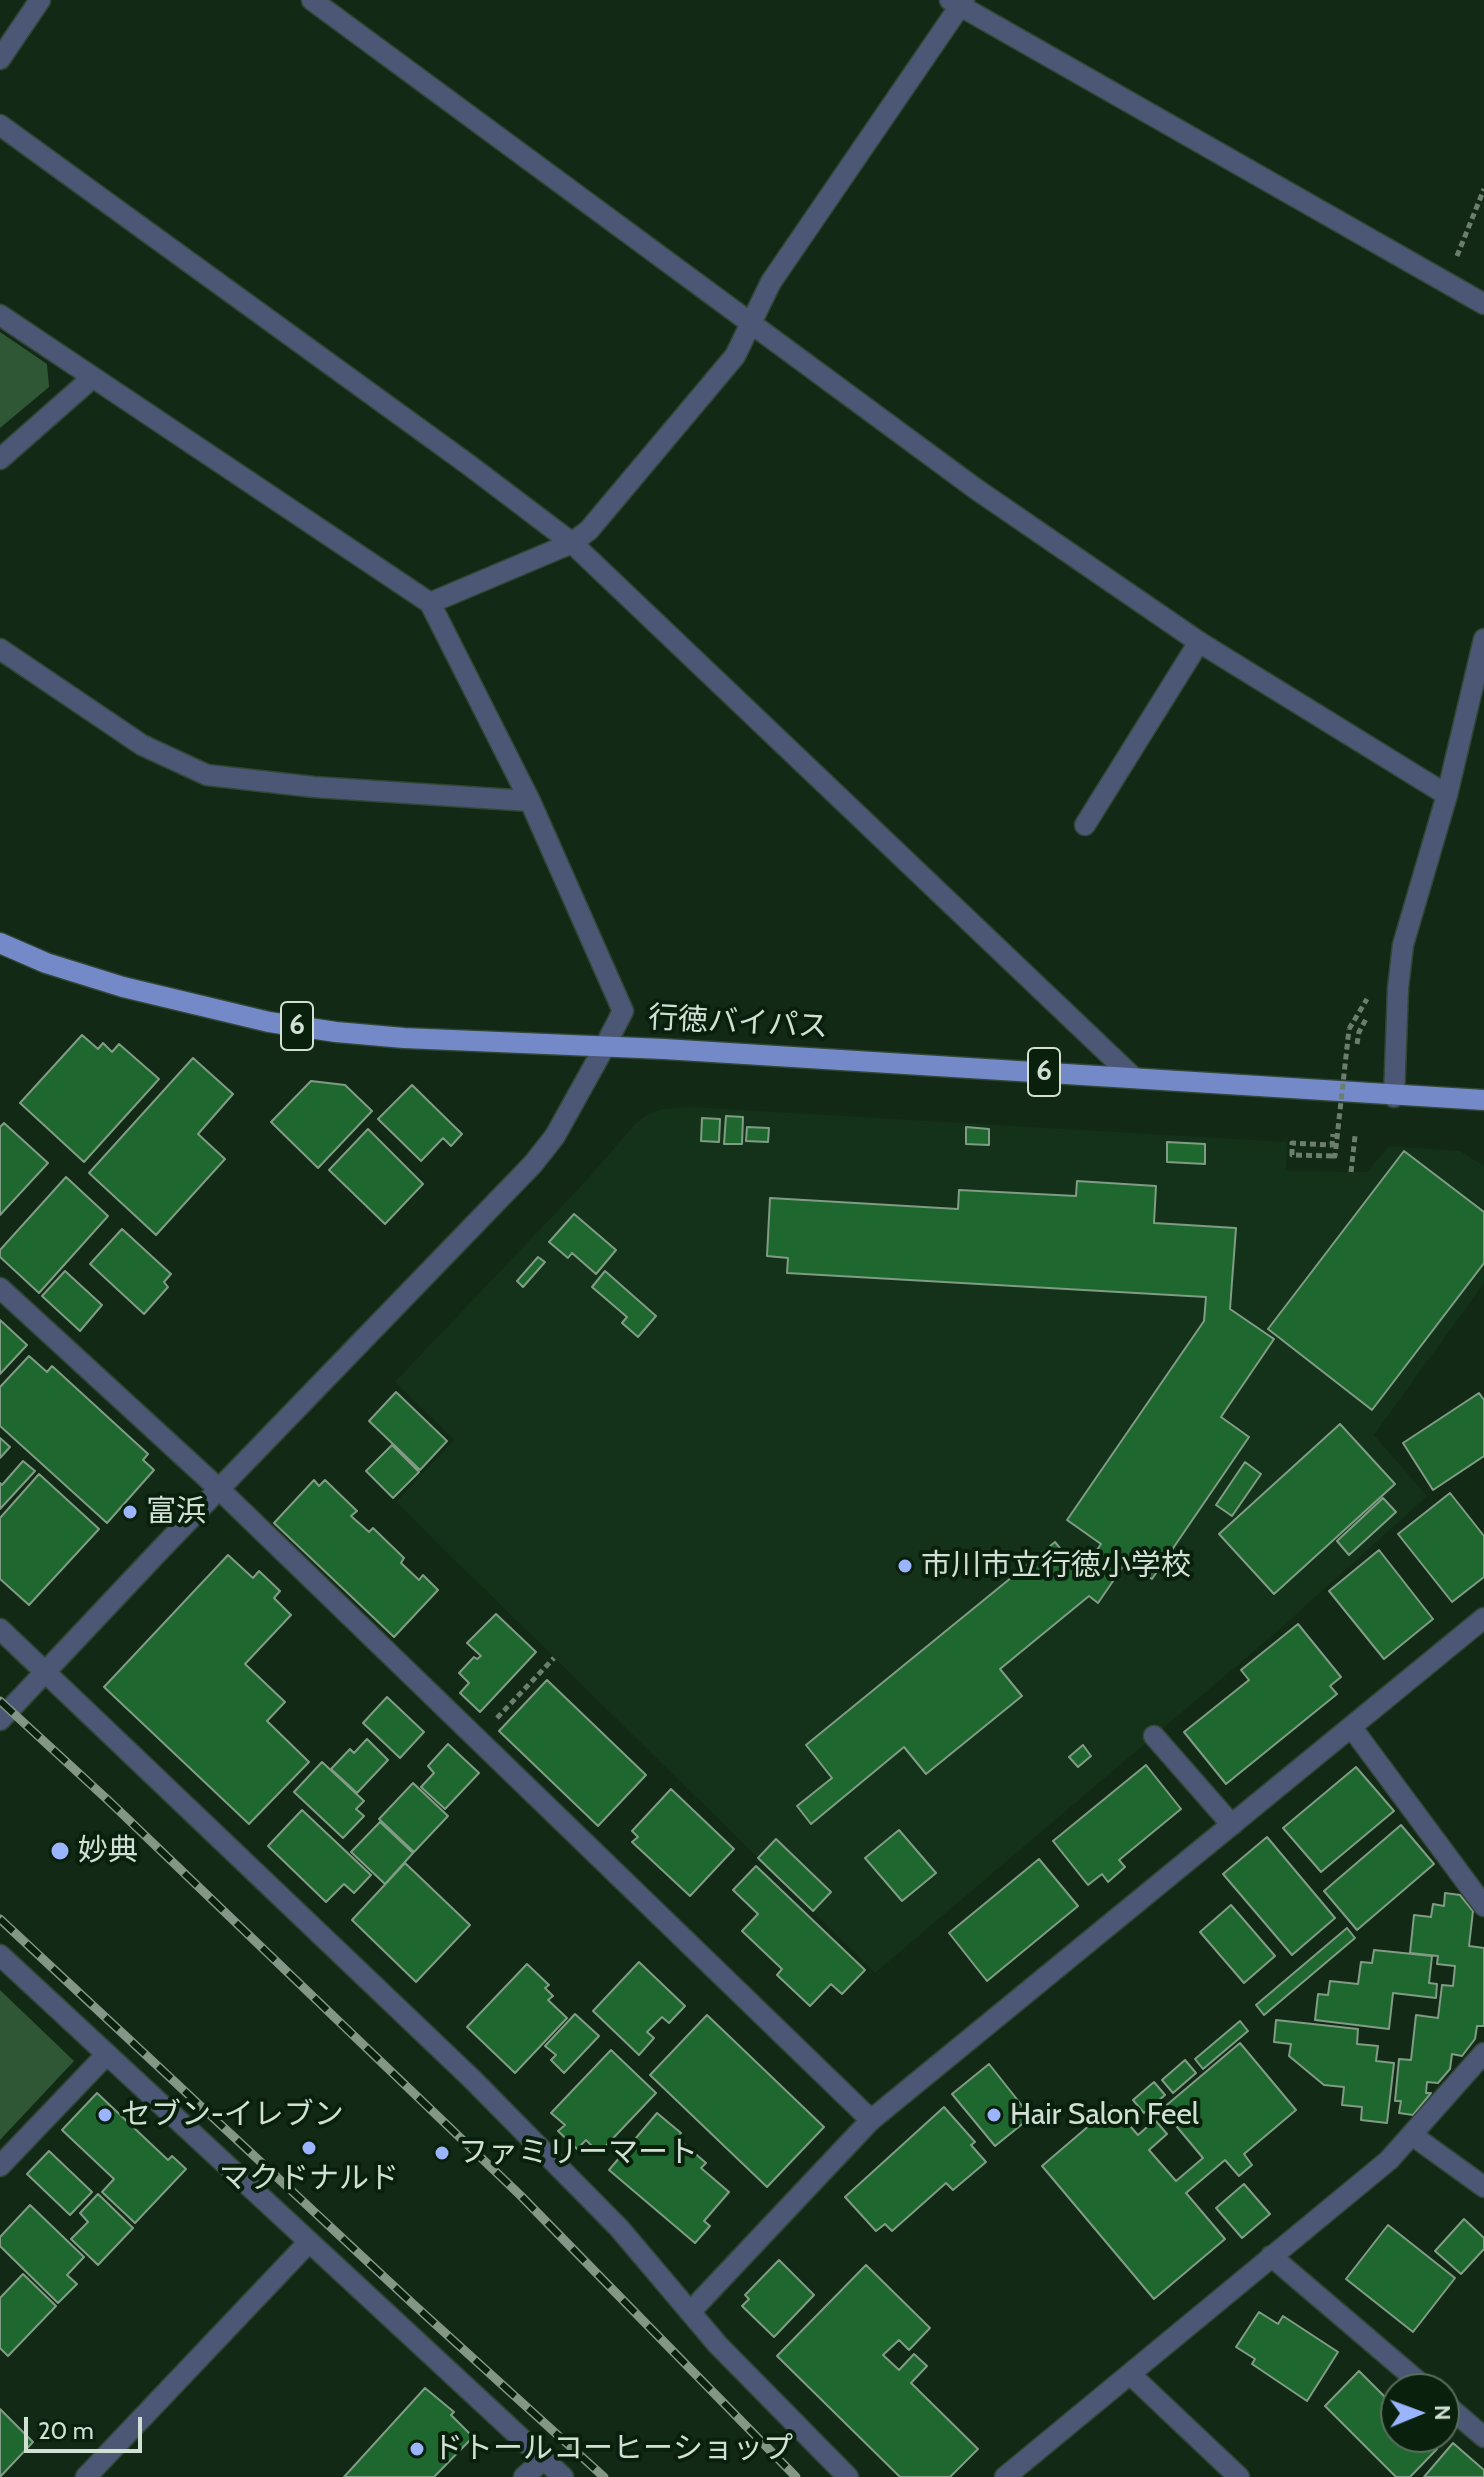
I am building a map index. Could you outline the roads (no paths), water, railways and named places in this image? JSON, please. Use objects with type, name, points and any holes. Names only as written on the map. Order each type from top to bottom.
[{"type":"main road","name":"行徳バイパス","points":[[0,943],[46,963],[123,987],[269,1022],[404,1038],[605,1046],[1394,1097],[1484,1100]]},
{"type":"street","points":[[0,59],[40,0]]},
{"type":"street","points":[[312,0],[976,489],[1199,642],[1447,795]]},
{"type":"street","points":[[430,603],[572,543],[589,530],[735,356],[771,282],[958,2],[1484,304]]},
{"type":"street","points":[[0,125],[572,543],[1134,1078]]},
{"type":"street","points":[[0,315],[430,603],[530,801],[623,1011],[555,1136],[533,1164],[0,1720]]},
{"type":"street","points":[[0,459],[92,378]]},
{"type":"street","points":[[1394,1097],[1398,988],[1403,945],[1447,795],[1484,639]]},
{"type":"street","points":[[1085,825],[1199,642]]},
{"type":"street","points":[[0,649],[142,745],[207,775],[314,787],[530,801]]},
{"type":"street","points":[[0,1288],[219,1489],[871,2120]]},
{"type":"street","points":[[691,2311],[871,2120],[1484,1618]]},
{"type":"street","points":[[0,1629],[472,2079],[619,2228],[718,2345],[848,2477]]},
{"type":"street","points":[[1352,1728],[1484,1906]]},
{"type":"street","points":[[1154,1736],[1232,1825]]},
{"type":"street","points":[[0,1955],[563,2477]]},
{"type":"street","points":[[1005,2477],[1389,2160],[1484,2053]]},
{"type":"street","points":[[0,2166],[107,2054]]},
{"type":"street","points":[[1412,2135],[1484,2187]]},
{"type":"street","points":[[86,2477],[308,2243]]},
{"type":"street","points":[[1271,2256],[1408,2373]]},
{"type":"street","points":[[1130,2374],[1239,2477]]},
{"type":"street","points":[[1460,2417],[1484,2437]]},
{"type":"street","points":[[524,2477],[544,2459]]},
{"type":"railway","points":[[0,1701],[110,1802],[521,2196],[796,2477]]},
{"type":"railway","points":[[0,1919],[412,2303],[604,2477]]},
{"type":"place","name":"富浜","points":[[130,1512]]},
{"type":"place","name":"市川市立行徳小学校","points":[[905,1566]]},
{"type":"place","name":"妙典","points":[[60,1851]]},
{"type":"place","name":"セブン-イレブン","points":[[105,2115]]},
{"type":"place","name":"Hair Salon Feel","points":[[994,2115]]},
{"type":"place","name":"マクドナルド","points":[[309,2148]]},
{"type":"place","name":"ファミリーマート","points":[[442,2153]]},
{"type":"place","name":"ドトールコーヒーショップ","points":[[417,2449]]}]
